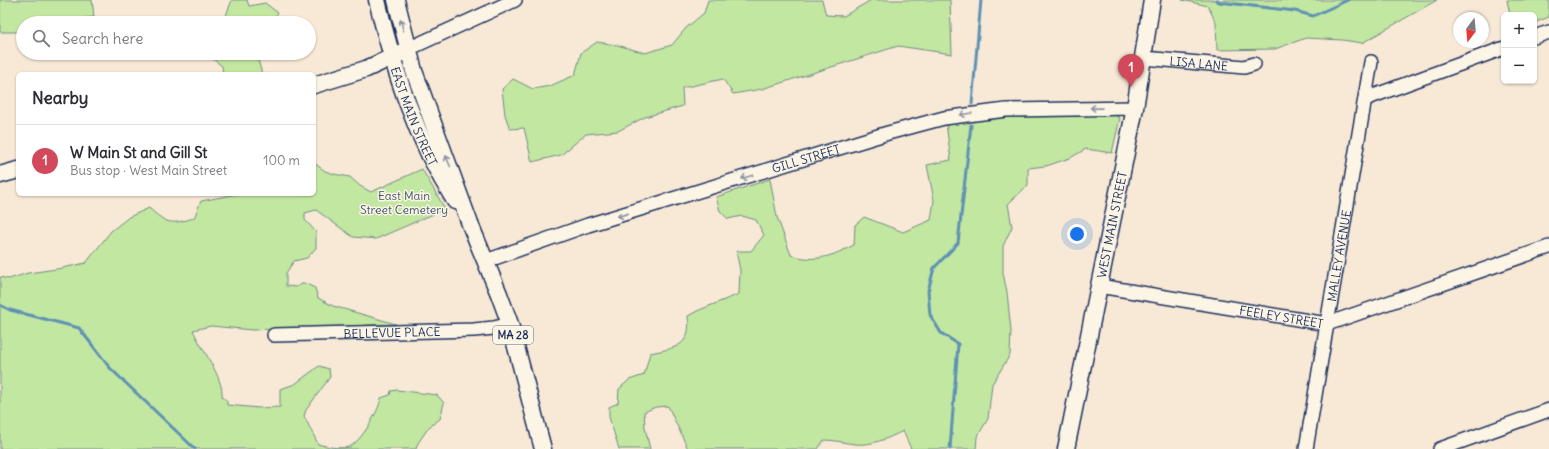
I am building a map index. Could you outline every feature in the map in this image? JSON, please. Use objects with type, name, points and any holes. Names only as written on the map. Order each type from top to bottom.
[{"type":"main road","name":"EAST MAIN STREET","points":[[377,0],[392,57],[408,106],[430,158],[470,224]]},
{"type":"main road","name":"EAST MAIN STREET","points":[[396,0],[408,49],[424,100],[453,174],[470,224],[510,324],[543,449]]},
{"type":"main road","name":"WEST MAIN STREET","points":[[1066,449],[1135,108],[1152,0]]},
{"type":"main road","points":[[316,84],[354,73],[408,49]]},
{"type":"main road","points":[[0,175],[16,171]]},
{"type":"street","points":[[408,49],[515,0]]},
{"type":"street","points":[[1537,36],[1549,32]]},
{"type":"street","points":[[1365,99],[1501,49]]},
{"type":"street","name":"LISA LANE","points":[[1144,58],[1244,67],[1254,64]]},
{"type":"street","name":"MALLEY AVENUE","points":[[1306,449],[1371,62]]},
{"type":"street","name":"GILL STREET","points":[[486,261],[588,225],[888,133],[944,118],[1006,110],[1135,108]]},
{"type":"street","name":"FEELEY STREET","points":[[1099,286],[1327,324],[1549,247]]},
{"type":"street","name":"BELLEVUE PLACE","points":[[274,335],[474,330],[494,328],[510,324]]},
{"type":"street","points":[[1440,449],[1549,410]]},
{"type":"green space","points":[[0,0],[92,0],[94,16],[16,16],[16,32],[0,32]]},
{"type":"green space","points":[[232,0],[247,0],[249,6],[265,3],[278,13],[275,16],[226,16]]},
{"type":"green space","points":[[708,0],[822,0],[826,15],[844,16],[871,0],[950,0],[952,54],[898,46],[762,89],[733,94],[723,79],[682,88],[683,106],[645,117],[618,131],[586,134],[561,155],[532,162],[524,128],[510,129],[505,115],[502,89],[513,79],[533,89],[550,86],[575,75],[581,53],[597,42],[617,45],[645,53],[672,45],[686,28],[704,13]]},
{"type":"green space","points":[[1182,0],[1437,0],[1362,43],[1342,40],[1306,38],[1275,49],[1217,50],[1216,23],[1208,6]]},
{"type":"green space","points":[[1507,0],[1549,0],[1549,17],[1537,22],[1537,12],[1509,12]]},
{"type":"green space","points":[[214,60],[258,60],[261,72],[223,72],[222,66]]},
{"type":"green space","points":[[1115,115],[1120,118],[1112,153],[1086,149],[1070,158],[1046,166],[1028,168],[1028,185],[1008,204],[1012,227],[1003,246],[1003,273],[1007,292],[1011,331],[1010,355],[992,384],[988,419],[977,437],[976,449],[911,449],[903,431],[886,439],[867,444],[824,440],[818,449],[688,449],[668,406],[656,407],[644,412],[645,428],[650,449],[619,449],[609,417],[609,407],[618,403],[619,389],[629,380],[644,375],[650,353],[674,347],[684,340],[689,326],[688,316],[739,294],[740,270],[736,251],[751,251],[764,235],[756,220],[742,216],[728,219],[720,211],[716,197],[770,179],[777,217],[791,255],[808,258],[824,257],[854,245],[855,225],[864,217],[903,232],[931,220],[934,200],[927,165],[951,160],[946,124],[1011,116]]},
{"type":"green space","name":"East Main Street Cemetery","points":[[316,164],[325,171],[350,177],[360,186],[371,192],[422,169],[445,209],[376,239],[353,237],[316,210],[305,213],[305,220],[316,232],[316,248],[307,258],[294,261],[286,273],[286,286],[296,287],[304,283],[315,288],[318,298],[333,306],[396,324],[252,330],[211,326],[193,330],[216,372],[222,389],[222,396],[227,401],[227,405],[259,408],[280,407],[280,389],[295,384],[319,366],[329,369],[330,377],[306,410],[304,416],[318,444],[341,448],[349,447],[354,444],[369,426],[380,404],[381,398],[390,395],[391,391],[397,390],[437,395],[444,403],[440,419],[429,427],[418,443],[416,449],[0,449],[0,277],[9,279],[28,273],[86,263],[111,231],[129,217],[149,208],[169,222],[179,222],[194,218],[201,201],[227,196],[316,196]]},
{"type":"waterway","points":[[972,104],[981,0]]},
{"type":"waterway","points":[[1216,0],[1219,2],[1295,11],[1313,16],[1348,0]]},
{"type":"waterway","points":[[950,449],[958,344],[941,333],[930,315],[928,291],[934,268],[958,243],[971,125]]},
{"type":"waterway","points":[[0,305],[10,310],[79,328],[110,368],[195,449]]},
{"type":"place","name":"W Main St and Gill St","points":[[1131,87]]}]
